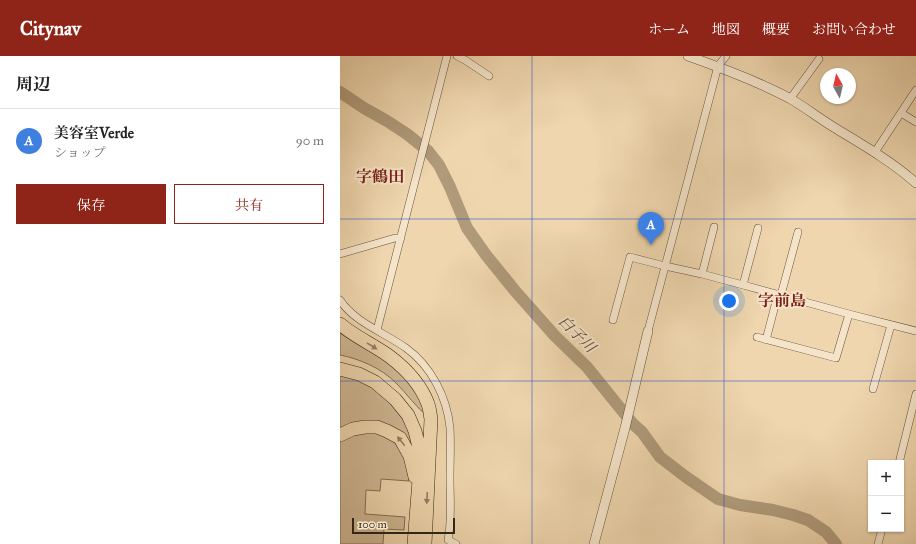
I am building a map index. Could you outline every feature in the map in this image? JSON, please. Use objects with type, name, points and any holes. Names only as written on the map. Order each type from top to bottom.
[{"type":"highway","points":[[340,324],[349,332],[390,356],[410,375],[424,393],[429,405],[431,419],[424,544]]},
{"type":"highway","points":[[340,362],[363,368],[380,376],[394,386],[416,412],[430,446]]},
{"type":"highway","points":[[340,369],[359,374],[375,382],[395,399],[408,415],[416,431],[421,455],[414,544]]},
{"type":"highway","points":[[340,435],[353,429],[376,427],[400,438],[410,456],[418,490]]},
{"type":"street","points":[[377,330],[447,56]]},
{"type":"street","points":[[457,56],[489,76]]},
{"type":"street","points":[[688,56],[718,66],[754,81],[790,99],[875,152],[904,172],[916,183]]},
{"type":"street","points":[[594,544],[625,428],[648,331],[718,66],[726,56]]},
{"type":"street","points":[[790,99],[819,59]]},
{"type":"street","points":[[875,152],[916,90]]},
{"type":"street","points":[[901,113],[916,122]]},
{"type":"street","points":[[702,274],[714,227]]},
{"type":"street","points":[[743,285],[758,228]]},
{"type":"street","points":[[766,340],[798,232]]},
{"type":"street","points":[[340,254],[395,238],[401,238]]},
{"type":"street","points":[[613,320],[630,257],[702,274],[916,331]]},
{"type":"street","points":[[340,300],[345,307],[361,321],[406,348],[423,363],[442,394],[447,409],[450,427],[450,528],[448,540],[456,544]]},
{"type":"street","points":[[757,337],[836,358],[849,314]]},
{"type":"street","points":[[873,389],[891,325]]},
{"type":"street","points":[[899,460],[916,394]]},
{"type":"street","points":[[879,543],[881,532]]},
{"type":"shaded area","points":[[340,333],[389,363],[407,378],[420,397],[428,417],[396,383],[384,373],[363,362],[340,355]]},
{"type":"shaded area","points":[[340,375],[354,378],[373,388],[398,409],[407,423],[415,443],[410,445],[403,436],[340,429]]},
{"type":"shaded area","points":[[375,432],[390,439],[398,447],[406,463],[409,481],[381,479],[380,491],[366,490],[365,514],[405,517],[404,530],[384,529],[383,544],[340,544],[340,442],[349,436]]},
{"type":"waterway","name":"白子川","points":[[340,92],[407,134],[428,151],[439,165],[467,228],[486,255],[555,336],[587,367],[633,424],[642,432],[660,457],[718,499],[740,505],[773,510],[808,520],[826,532],[836,544]]},
{"type":"place","name":"美容室Verde","points":[[651,245]]},
{"type":"district","name":"字鶴田","points":[[380,176]]},
{"type":"district","name":"字前島","points":[[782,300]]}]
